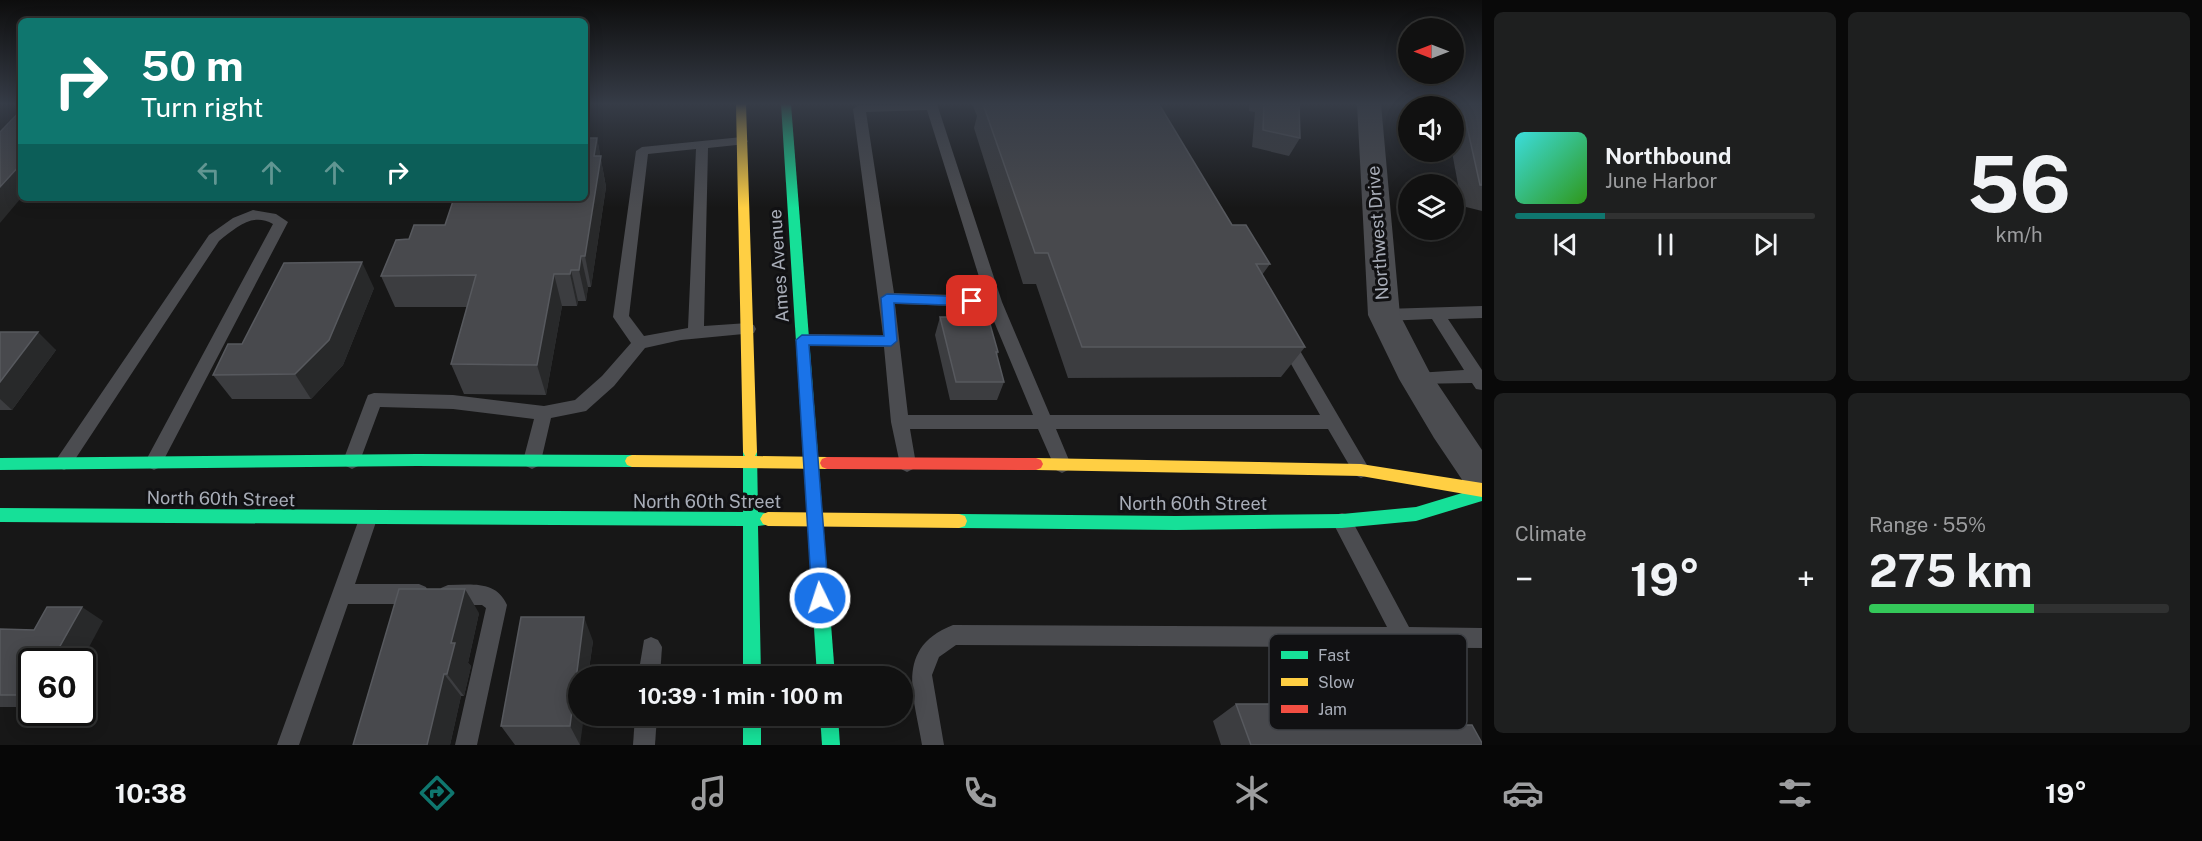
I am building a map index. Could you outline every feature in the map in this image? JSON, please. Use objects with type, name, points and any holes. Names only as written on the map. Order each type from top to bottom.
[{"type":"main road","name":"Ames Avenue","points":[[788,139],[825,666]]},
{"type":"main road","name":"Ames Avenue","points":[[742,141],[748,329],[752,666]]},
{"type":"main road","name":"North 60th Street","points":[[0,464],[532,461],[1361,470],[1482,492]]},
{"type":"main road","name":"North 60th Street","points":[[0,515],[1165,523],[1342,521],[1416,514],[1482,492]]},
{"type":"main road","points":[[752,726],[752,745]]},
{"type":"main road","points":[[830,726],[831,745]]},
{"type":"street","name":"Northwest Drive","points":[[1371,139],[1384,315],[1416,379],[1446,428],[1482,479]]},
{"type":"lane","points":[[863,139],[887,298],[900,422],[907,464]]},
{"type":"lane","points":[[942,139],[994,302],[1062,465]]},
{"type":"lane","points":[[640,343],[621,317],[642,151],[702,147],[742,141]]},
{"type":"lane","points":[[696,333],[702,147]]},
{"type":"lane","points":[[64,462],[214,238],[241,217],[268,214],[281,222],[154,462]]},
{"type":"lane","points":[[887,298],[994,302]]},
{"type":"lane","points":[[1384,315],[1482,312]]},
{"type":"lane","points":[[1437,315],[1480,379]]},
{"type":"lane","points":[[352,461],[374,400],[453,402],[544,413],[580,406],[608,381],[640,343],[696,333],[748,329]]},
{"type":"lane","points":[[1279,329],[1361,470]]},
{"type":"lane","points":[[802,340],[891,341]]},
{"type":"lane","points":[[1416,379],[1480,379]]},
{"type":"lane","points":[[532,461],[544,413]]},
{"type":"lane","points":[[900,422],[1332,422]]},
{"type":"lane","points":[[288,745],[368,519]]},
{"type":"lane","points":[[1342,521],[1401,634]]},
{"type":"lane","points":[[342,594],[486,595],[497,605],[466,745]]},
{"type":"lane","points":[[933,745],[921,675],[932,650],[953,635],[1269,636]]},
{"type":"lane","points":[[1467,638],[1482,638]]},
{"type":"lane","points":[[650,666],[651,647]]},
{"type":"lane","points":[[644,745],[645,726]]},
{"type":"building","points":[[0,139],[18,139],[18,167],[0,187]]},
{"type":"building","points":[[588,139],[597,139],[594,156],[601,156],[585,256],[581,256],[579,270],[571,270],[570,274],[554,274],[537,365],[451,364],[476,275],[381,276],[396,240],[409,239],[414,225],[445,225],[453,201],[588,201]]},
{"type":"building","points":[[995,139],[1180,139],[1232,225],[1246,225],[1270,264],[1256,264],[1305,347],[1082,347],[1048,253],[1035,253]]},
{"type":"building","points":[[1470,139],[1482,139],[1482,185],[1480,185]]},
{"type":"building","points":[[362,262],[329,340],[295,374],[213,375],[228,344],[242,344],[284,263]]},
{"type":"building","points":[[940,317],[988,317],[1004,382],[956,382]]},
{"type":"building","points":[[0,332],[38,332],[0,382]]},
{"type":"building","points":[[399,589],[465,589],[451,643],[455,643],[447,674],[444,674],[427,745],[353,745]]},
{"type":"building","points":[[47,607],[82,607],[59,648],[18,648],[18,695],[0,695],[0,629],[34,630]]},
{"type":"building","points":[[521,617],[584,617],[578,666],[568,666],[568,726],[501,726]]},
{"type":"building","points":[[1236,704],[1269,704],[1269,730],[1467,730],[1467,725],[1472,725],[1482,745],[1251,745]]},
{"type":"traffic: fast","points":[[788,139],[825,666]]},
{"type":"traffic: fast","points":[[750,452],[752,666]]},
{"type":"traffic: fast","points":[[0,464],[417,460],[632,461]]},
{"type":"traffic: fast","points":[[959,521],[1176,523],[1342,521],[1416,514],[1482,494]]},
{"type":"traffic: fast","points":[[0,515],[768,519]]},
{"type":"traffic: fast","points":[[752,726],[752,745]]},
{"type":"traffic: fast","points":[[830,726],[831,745]]},
{"type":"traffic: slow","points":[[742,139],[750,452]]},
{"type":"traffic: slow","points":[[632,461],[827,463]]},
{"type":"traffic: slow","points":[[1036,464],[1361,470],[1482,490]]},
{"type":"traffic: slow","points":[[768,519],[959,521]]},
{"type":"traffic: jam","points":[[827,463],[1036,464]]},
{"type":"route","points":[[820,598],[802,340],[891,341],[887,298],[972,301]]}]
